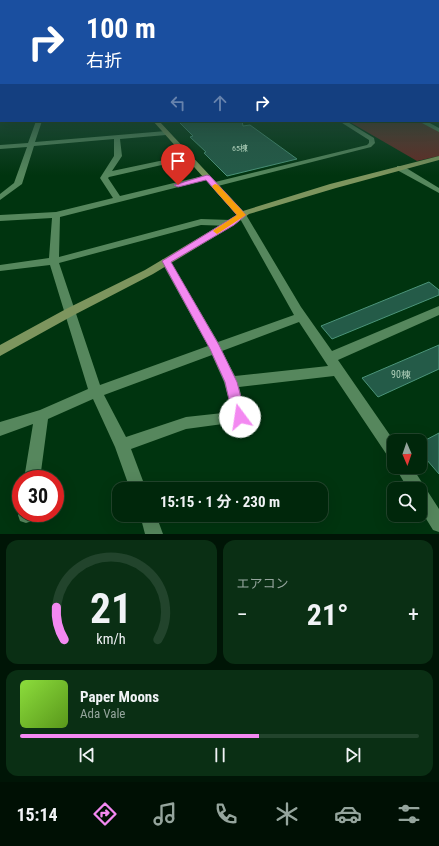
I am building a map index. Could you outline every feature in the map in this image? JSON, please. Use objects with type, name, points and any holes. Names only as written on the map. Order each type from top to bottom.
[{"type":"street","points":[[0,198],[18,184],[38,125]]},
{"type":"street","points":[[159,125],[242,215],[301,317],[387,443]]},
{"type":"street","points":[[214,185],[370,146],[372,139],[349,125]]},
{"type":"street","points":[[429,125],[439,130]]},
{"type":"street","points":[[0,147],[166,133]]},
{"type":"street","points":[[117,137],[118,156],[104,178],[118,200]]},
{"type":"street","points":[[106,175],[188,157]]},
{"type":"street","points":[[0,351],[166,261],[231,223],[246,212],[333,186],[439,158]]},
{"type":"street","points":[[400,168],[439,191]]},
{"type":"street","points":[[0,218],[56,215],[207,178]]},
{"type":"street","points":[[56,215],[54,261],[96,392],[122,445],[135,482]]},
{"type":"street","points":[[0,268],[54,261],[201,222],[231,223]]},
{"type":"street","points":[[122,445],[186,423],[240,417],[231,382],[215,348],[166,261]]},
{"type":"street","points":[[329,358],[439,310]]},
{"type":"street","points":[[0,429],[42,415],[96,392],[301,317]]},
{"type":"street","points":[[231,382],[338,370]]},
{"type":"street","points":[[33,470],[42,415]]},
{"type":"street","points":[[427,505],[439,524]]},
{"type":"street","points":[[150,522],[154,534]]},
{"type":"shaded area","points":[[355,125],[426,125],[439,131],[439,156],[417,161]]},
{"type":"building","points":[[182,125],[250,125],[297,159],[227,176],[204,153],[206,152],[190,137],[193,136]]},
{"type":"building","points":[[429,282],[439,290],[439,295],[332,339],[321,326]]},
{"type":"building","points":[[439,345],[439,369],[378,397],[362,378]]},
{"type":"building","points":[[439,433],[439,474],[427,460],[427,439]]},
{"type":"slow traffic","points":[[215,186],[242,215],[217,231]]},
{"type":"route","points":[[178,185],[207,178],[242,215],[166,261],[215,348],[231,382],[240,417]]}]
